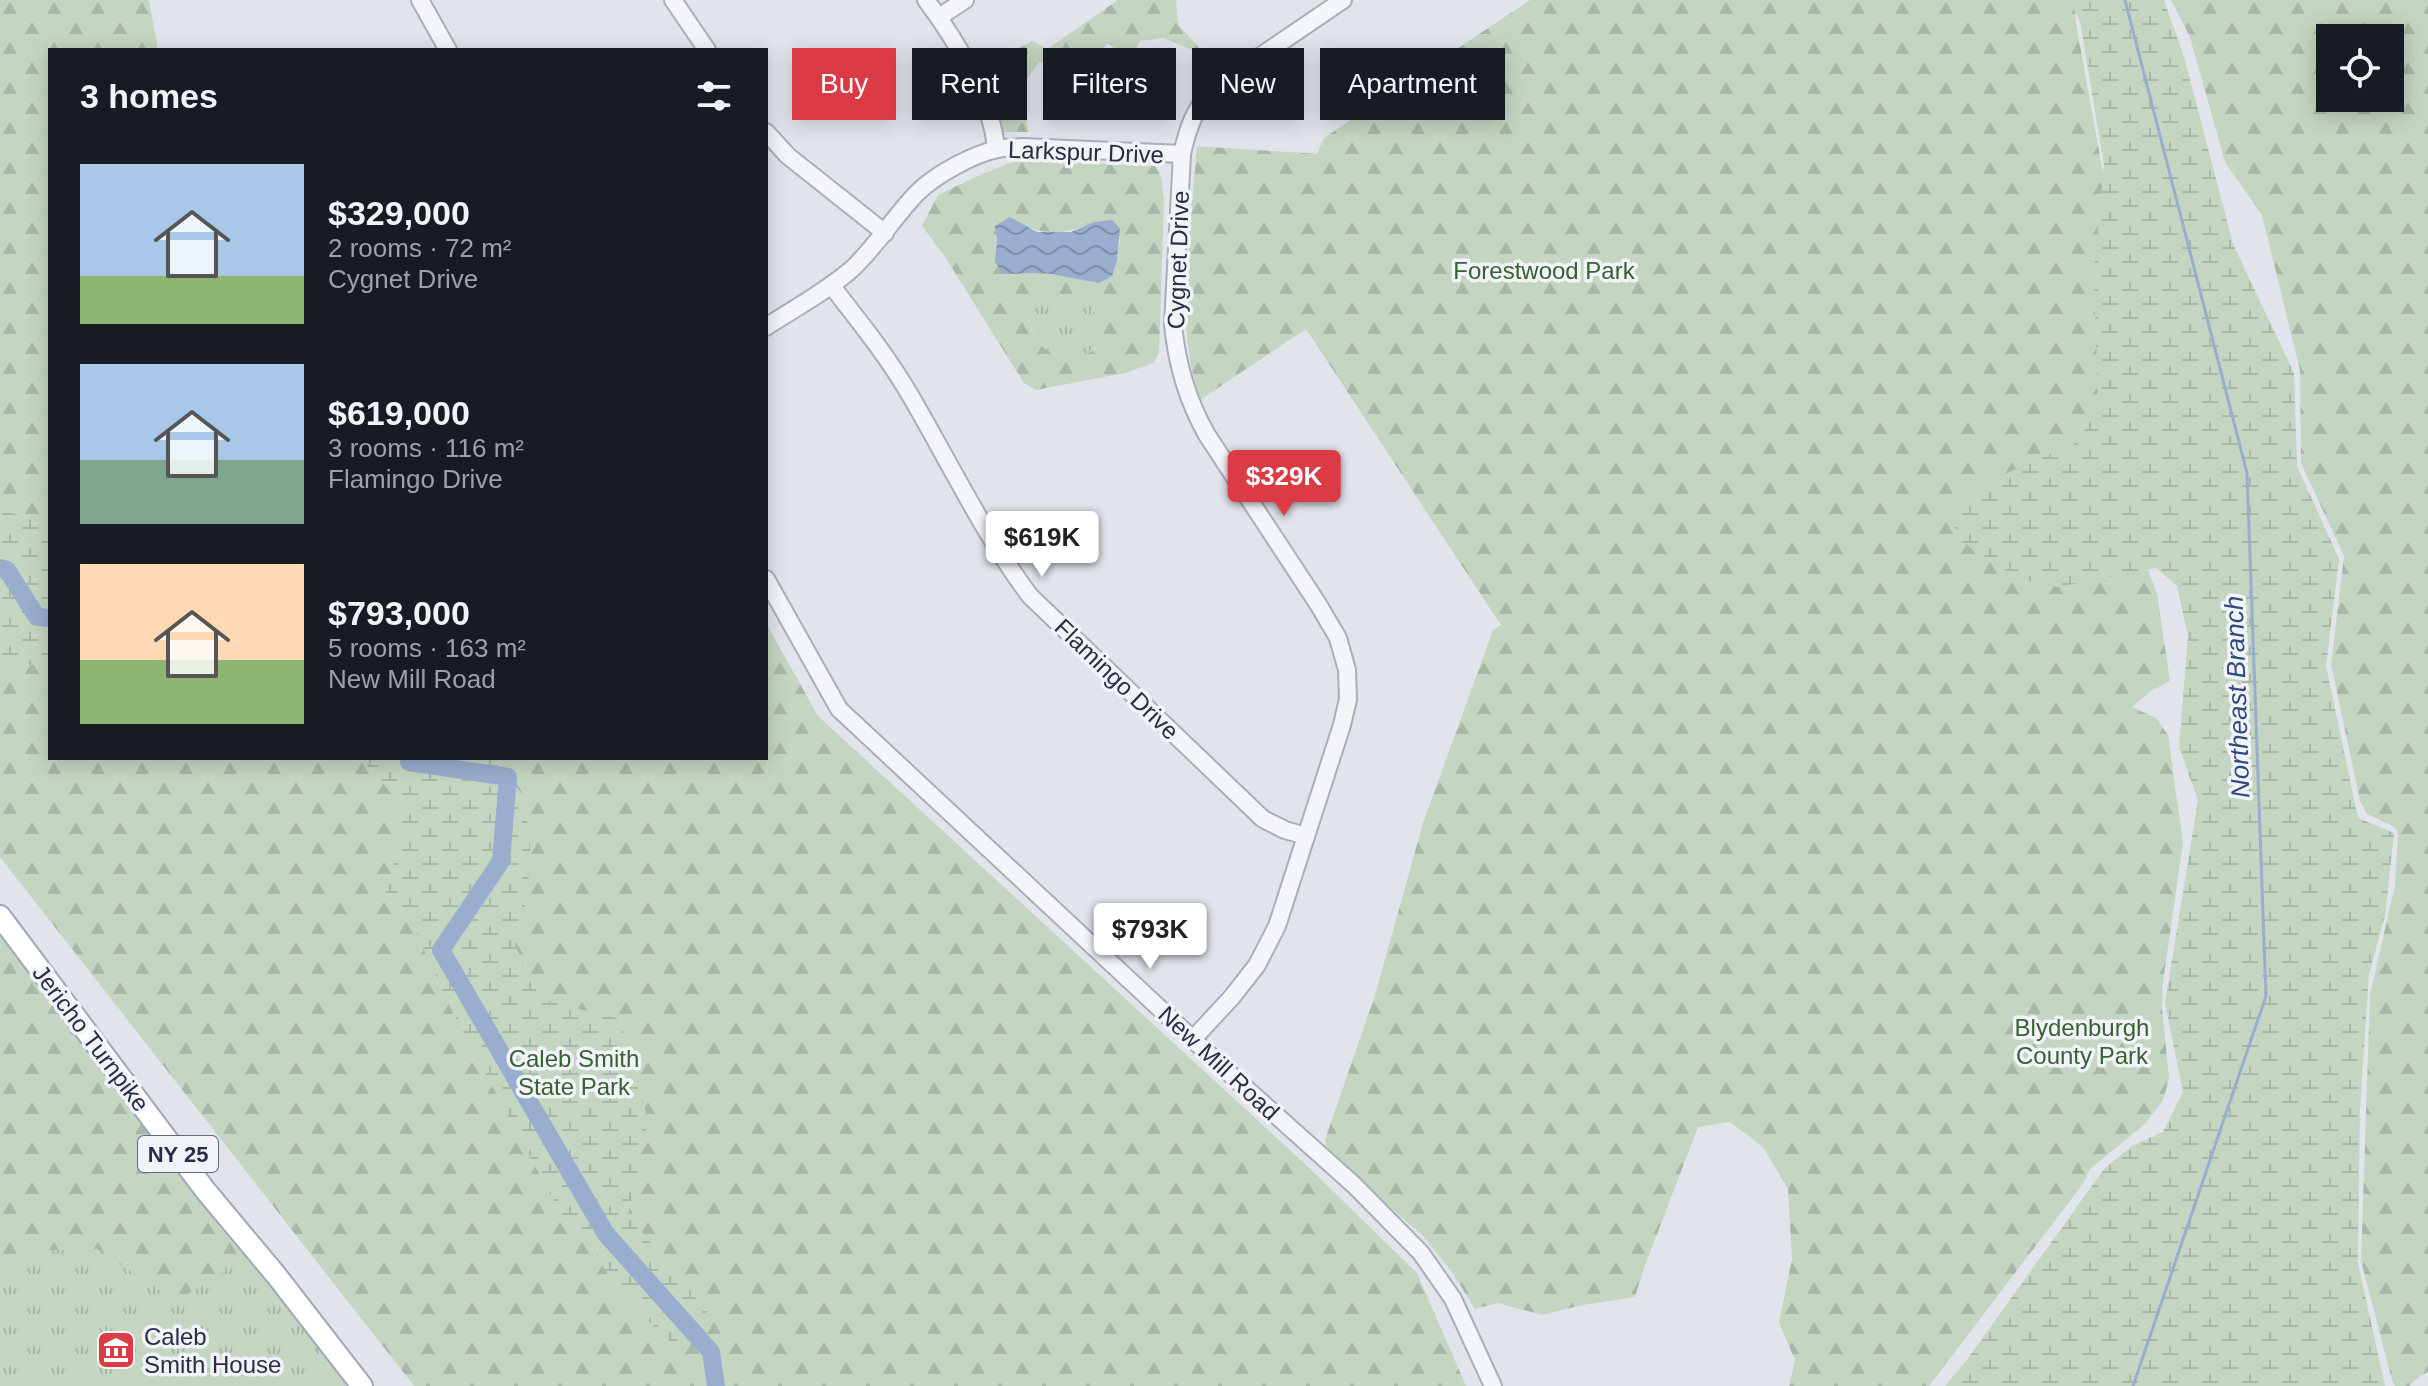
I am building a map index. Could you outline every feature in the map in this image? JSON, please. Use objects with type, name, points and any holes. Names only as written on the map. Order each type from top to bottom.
[{"type":"main road","name":"Jericho Turnpike","points":[[0,916],[205,1190],[362,1386]]},
{"type":"street","points":[[420,0],[447,48]]},
{"type":"street","points":[[673,0],[706,48]]},
{"type":"street","points":[[926,0],[964,56],[994,129],[996,149]]},
{"type":"street","points":[[939,17],[965,0]]},
{"type":"street","name":"Cygnet Drive","points":[[1193,1039],[1257,965],[1277,926],[1348,699],[1347,670],[1338,638],[1207,435],[1182,380],[1173,325],[1182,154],[1196,108],[1212,89],[1343,0]]},
{"type":"street","points":[[768,134],[788,156],[885,233]]},
{"type":"street","name":"Larkspur Drive","points":[[768,326],[831,285],[866,255],[932,180],[996,149],[1022,147],[1182,154]]},
{"type":"street","name":"Flamingo Drive","points":[[831,285],[892,366],[1002,559],[1030,596],[1263,819],[1306,836]]},
{"type":"street","name":"New Mill Road","points":[[768,583],[839,709],[1354,1185],[1421,1253],[1453,1299],[1493,1386]]},
{"type":"green space","points":[[0,0],[149,0],[158,48],[48,48],[48,529],[0,517]]},
{"type":"green space","points":[[1118,0],[1176,0],[1178,24],[1199,48],[1192,50],[1163,38],[1140,41],[1136,48],[1115,48],[1108,43],[1104,48],[1048,48]]},
{"type":"green space","points":[[1530,0],[2074,0],[2103,173],[2145,563],[2157,593],[2170,681],[2151,691],[2132,707],[2156,718],[2168,735],[2183,843],[2163,982],[2162,1007],[2169,1079],[2163,1100],[2145,1124],[2090,1169],[2082,1185],[1929,1386],[1789,1386],[1795,1360],[1779,1322],[1792,1259],[1788,1189],[1763,1147],[1730,1122],[1698,1127],[1635,1297],[1542,1315],[1498,1303],[1475,1309],[1452,1272],[1422,1235],[1328,1153],[1325,1140],[1376,992],[1423,823],[1493,630],[1501,625],[1306,329],[1200,400],[1187,338],[1186,306],[1188,241],[1197,146],[1317,154],[1324,138],[1351,120],[1505,120],[1505,48],[1458,48]]},
{"type":"green space","points":[[2069,0],[2164,0],[2184,57],[2233,244],[2294,373],[2297,466],[2339,559],[2326,666],[2358,818],[2394,833],[2385,916],[2369,974],[2360,1109],[2358,1263],[2385,1386],[1945,1386],[2104,1169],[2132,1146],[2163,1132],[2183,1092],[2165,1003],[2198,800],[2179,747],[2188,636],[2177,586],[2156,568],[2057,587],[2019,579],[1961,541],[1949,512],[1989,481],[2076,443],[2098,410],[2094,272],[2104,165],[2080,21]]},
{"type":"green space","points":[[2171,0],[2428,0],[2428,1372],[2409,1386],[2395,1386],[2392,1380],[2361,1261],[2370,995],[2395,885],[2398,832],[2393,826],[2367,814],[2360,801],[2331,664],[2344,556],[2301,463],[2300,370],[2262,215],[2225,162],[2190,37]]},
{"type":"green space","points":[[1032,41],[1045,48],[1043,62],[1039,62],[1027,79],[1027,48],[1019,48]]},
{"type":"green space","points":[[998,120],[1026,120],[1028,132],[1001,132]]},
{"type":"green space","points":[[1017,160],[1155,166],[1161,176],[1164,201],[1159,353],[1153,363],[1125,373],[1036,390],[1024,383],[922,226],[938,195]],"holes":[[[1010,218],[1030,228],[1051,232],[1073,230],[1094,222],[1120,239],[1112,276],[1019,274],[995,248],[997,238]],[[1049,294],[1092,300],[1097,348],[1072,356],[1050,352],[1042,346],[1032,330],[1026,298]]]},
{"type":"green space","points":[[1049,294],[1092,300],[1097,347],[1090,352],[1068,356],[1057,355],[1041,345],[1031,328],[1026,297]]},
{"type":"green space","points":[[0,511],[48,521],[48,666],[0,663]]},
{"type":"green space","name":"Caleb Smith State Park","points":[[768,627],[818,716],[1304,1163],[1417,1273],[1466,1386],[414,1386],[0,857],[0,634],[48,646],[48,760],[362,760],[401,802],[499,980],[525,798],[495,760],[768,760]]},
{"type":"green space","points":[[362,760],[495,760],[525,798],[531,857],[526,902],[514,943],[540,999],[620,1019],[648,1120],[628,1215],[707,1311],[677,1348],[619,1293],[579,1227],[563,1218],[452,1011],[410,919],[386,893],[398,845],[400,802]]},
{"type":"green space","points":[[0,935],[238,1252],[221,1274],[176,1301],[97,1249],[17,1251],[0,1294]]},
{"type":"green space","points":[[0,948],[106,1093],[355,1386],[0,1386]]},
{"type":"water","points":[[1010,217],[1037,232],[1071,232],[1094,222],[1112,220],[1120,228],[1117,261],[1112,276],[1099,283],[1046,273],[1004,274],[995,262],[995,226]]},
{"type":"waterway","name":"Northeast Branch","points":[[2125,0],[2247,473],[2266,996],[2133,1386]]},
{"type":"waterway","points":[[0,568],[7,570],[37,617],[48,618]]},
{"type":"waterway","points":[[410,760],[508,777],[501,861],[441,950],[606,1234],[711,1352],[716,1386]]},
{"type":"place","name":"Caleb Smith House","points":[[116,1350]]},
{"type":"park label","name":"Forestwood Park","points":[[1544,270]]},
{"type":"park label","name":"Blydenburgh County Park","points":[[2082,1041]]}]
